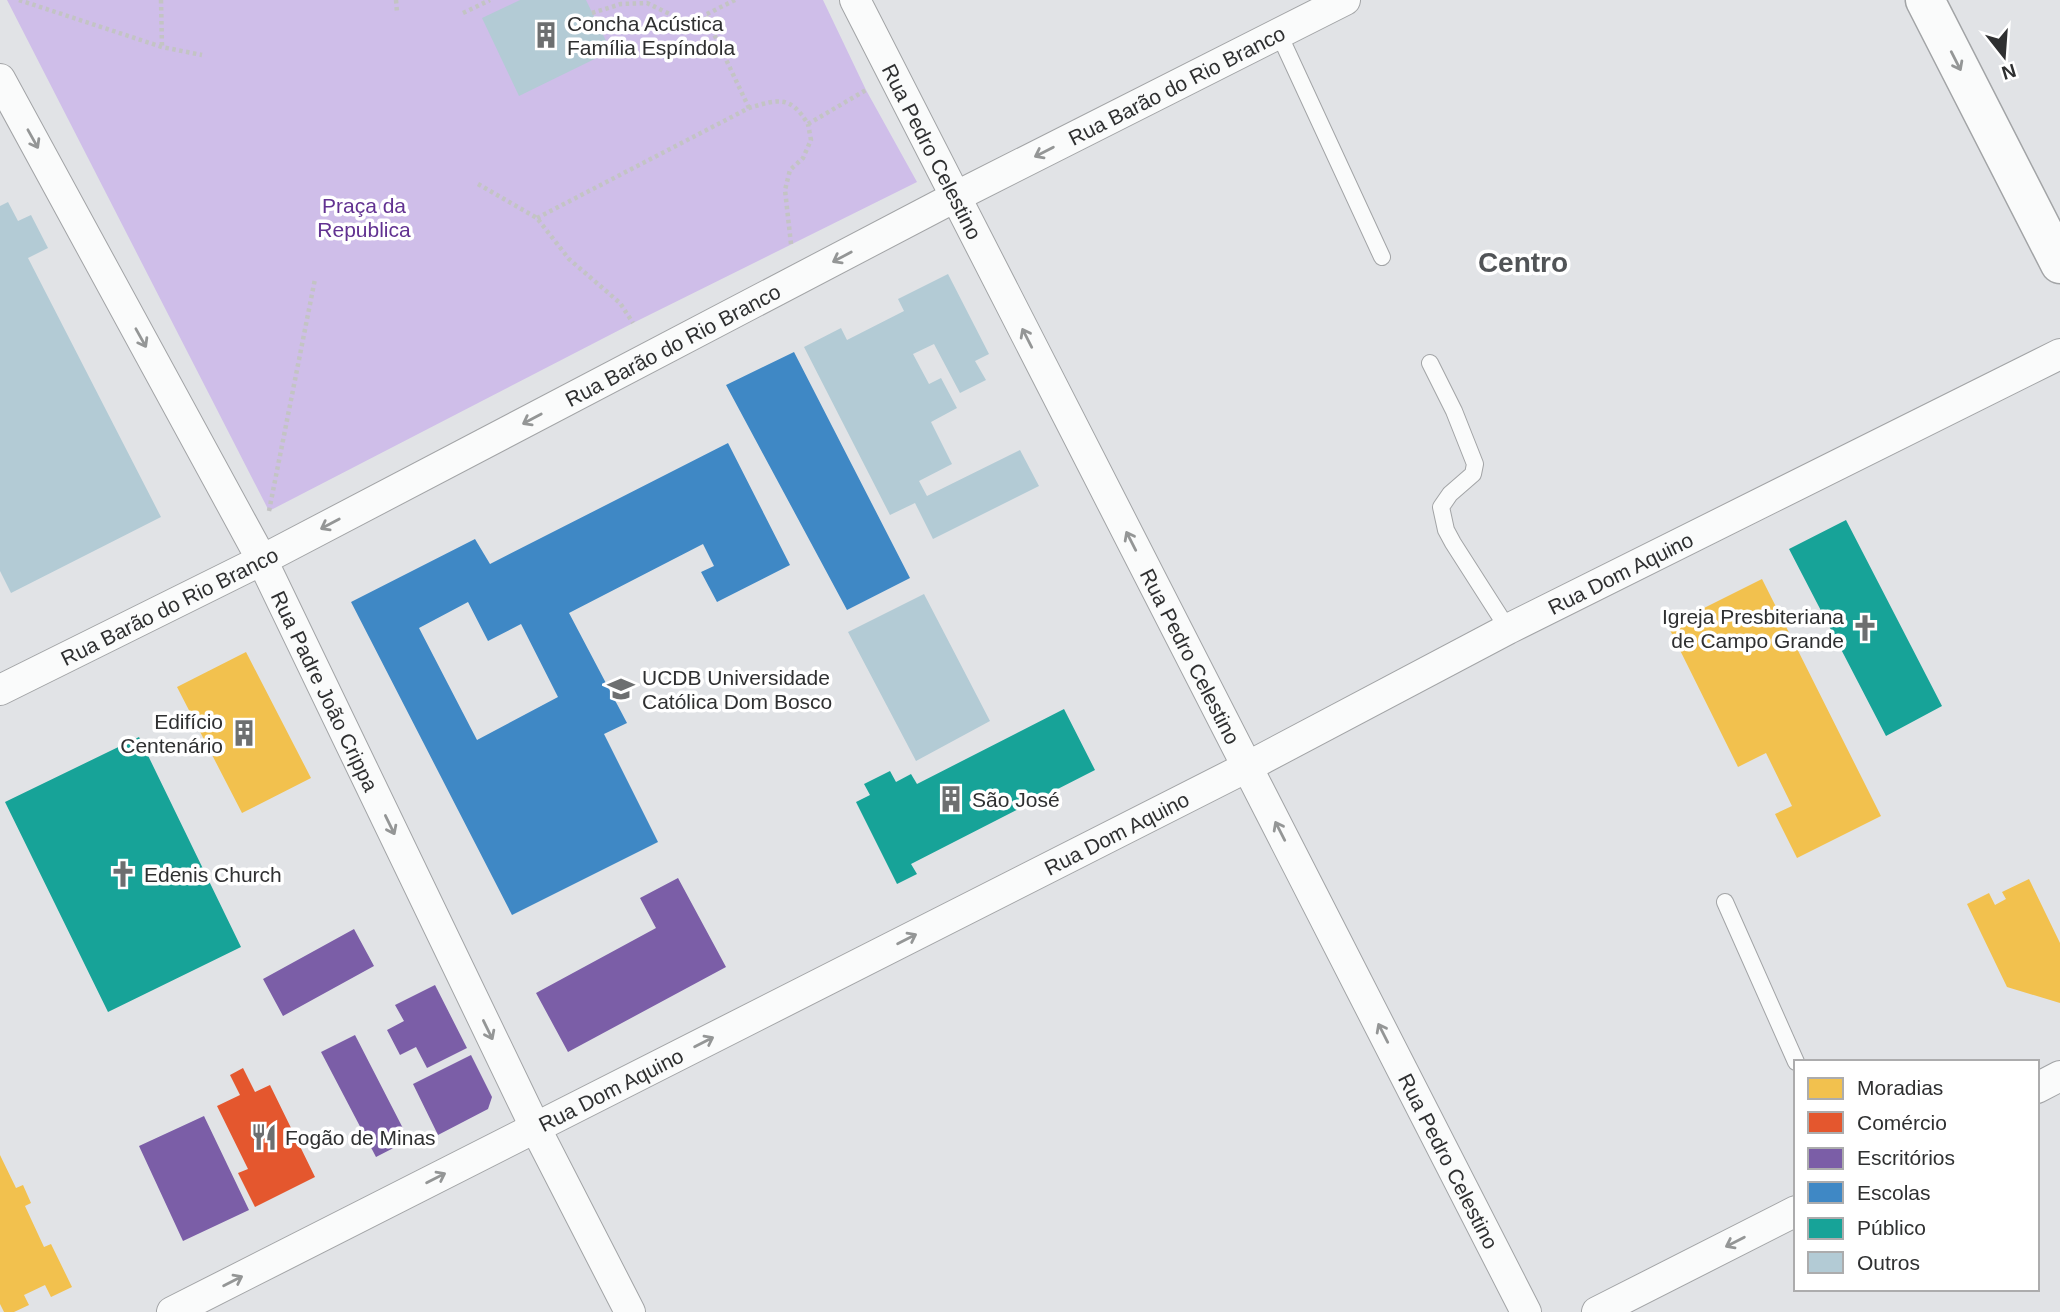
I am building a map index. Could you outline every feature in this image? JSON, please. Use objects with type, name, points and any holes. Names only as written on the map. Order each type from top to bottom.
[{"type":"street","name":"Rua Pedro Celestino","points":[[855,0],[1526,1312]]},
{"type":"street","name":"Rua Barão do Rio Branco","points":[[0,690],[262,560],[955,197],[1345,0]]},
{"type":"street","points":[[1924,0],[2060,264]]},
{"type":"street","name":"Rua Padre João Crippa","points":[[0,79],[262,560],[535,1127],[630,1312]]},
{"type":"street","name":"Rua Dom Aquino","points":[[172,1312],[1247,766],[1508,629],[2060,354]]},
{"type":"street","points":[[2039,1087],[2060,1076]]},
{"type":"street","points":[[1597,1312],[1794,1212]]},
{"type":"lane","points":[[1279,34],[1382,257]]},
{"type":"lane","points":[[1430,363],[1454,411],[1475,464],[1473,474],[1450,494],[1441,507],[1446,530],[1452,544],[1508,629]]},
{"type":"lane","points":[[1725,902],[1795,1060]]},
{"type":"path","points":[[19,0],[162,47],[202,55]]},
{"type":"path","points":[[161,0],[162,47]]},
{"type":"path","points":[[396,0],[397,12]]},
{"type":"path","points":[[463,13],[490,0]]},
{"type":"path","points":[[735,0],[724,3],[705,15],[748,108]]},
{"type":"path","points":[[592,13],[621,5],[647,3],[676,17]]},
{"type":"path","points":[[808,124],[866,90]]},
{"type":"path","points":[[537,218],[748,108],[785,101],[799,109],[808,124],[811,141],[803,158],[790,170],[785,190],[791,244]]},
{"type":"path","points":[[478,184],[537,218],[569,259],[620,303],[633,323]]},
{"type":"path","points":[[268,512],[316,279]]},
{"type":"green space","name":"Praça da Republica","points":[[7,0],[823,0],[866,90],[917,182],[633,323],[269,511]]},
{"type":"building: Moradias","points":[[1762,579],[1881,816],[1797,858],[1775,814],[1792,806],[1766,753],[1738,767],[1668,626]]},
{"type":"building: Moradias","name":"Edifício Centenário","points":[[246,652],[311,778],[242,813],[177,687]]},
{"type":"building: Moradias","points":[[2029,879],[2060,943],[2060,1003],[2007,987],[1967,904],[1989,893],[1995,905],[2006,899],[2002,892]]},
{"type":"building: Moradias","points":[[0,1155],[16,1188],[23,1185],[31,1203],[25,1206],[44,1247],[51,1244],[72,1287],[51,1297],[45,1285],[24,1295],[29,1305],[14,1312],[4,1312],[0,1304]]},
{"type":"building: Comércio","name":"Fogão de Minas","points":[[243,1068],[255,1092],[270,1085],[315,1177],[255,1207],[238,1173],[248,1169],[217,1106],[240,1095],[230,1075]]},
{"type":"building: Escritórios","points":[[678,878],[726,967],[568,1052],[536,993],[656,928],[640,898]]},
{"type":"building: Escritórios","points":[[354,929],[374,966],[283,1016],[263,979]]},
{"type":"building: Escritórios","points":[[435,985],[467,1048],[427,1068],[416,1047],[400,1055],[387,1030],[404,1021],[395,1005]]},
{"type":"building: Escritórios","points":[[355,1035],[409,1140],[376,1157],[321,1052]]},
{"type":"building: Escritórios","points":[[471,1055],[492,1097],[488,1109],[438,1135],[413,1084]]},
{"type":"building: Escritórios","points":[[204,1116],[249,1210],[183,1241],[139,1146]]},
{"type":"building: Escolas","points":[[794,352],[910,578],[847,610],[726,385]]},
{"type":"building: Escolas","points":[[728,443],[790,565],[717,602],[701,572],[714,566],[703,544],[569,613],[627,723],[604,734],[658,842],[512,915],[351,602],[475,539],[490,564]],"holes":[[[468,602],[488,641],[521,624],[558,697],[477,740],[419,628]]]},
{"type":"building: Público","name":"Igreja Presbiteriana de Campo Grande","points":[[1846,520],[1942,706],[1886,736],[1789,549]]},
{"type":"building: Público","name":"São José","points":[[1064,709],[1095,770],[911,864],[917,874],[897,884],[856,802],[870,795],[864,784],[890,771],[896,782],[911,774],[917,784]]},
{"type":"building: Público","name":"Edenis Church","points":[[139,737],[241,947],[108,1012],[5,802]]},
{"type":"building: Outros","name":"Concha Acústica Família Espíndola","points":[[520,0],[586,0],[611,51],[519,96],[482,18]]},
{"type":"building: Outros","points":[[8,202],[18,221],[31,215],[48,248],[28,258],[161,517],[11,593],[0,571],[0,206]]},
{"type":"building: Outros","points":[[948,274],[989,354],[975,361],[986,380],[960,393],[934,344],[913,354],[929,384],[941,378],[957,408],[931,422],[952,464],[919,481],[927,496],[1020,450],[1039,486],[933,539],[915,503],[890,515],[804,347],[841,328],[847,340],[904,311],[898,299]]},
{"type":"building: Outros","points":[[924,594],[990,721],[916,761],[848,632]]},
{"type":"place","name":"Concha Acústica Família Espíndola","points":[[546,35]]},
{"type":"place","name":"Igreja Presbiteriana de Campo Grande","points":[[1865,628]]},
{"type":"place","name":"UCDB Universidade Católica Dom Bosco","points":[[621,689]]},
{"type":"place","name":"Edifício Centenário","points":[[244,733]]},
{"type":"place","name":"São José","points":[[951,799]]},
{"type":"place","name":"Edenis Church","points":[[123,874]]},
{"type":"place","name":"Fogão de Minas","points":[[264,1137]]},
{"type":"district","name":"Centro","points":[[1523,262]]}]
